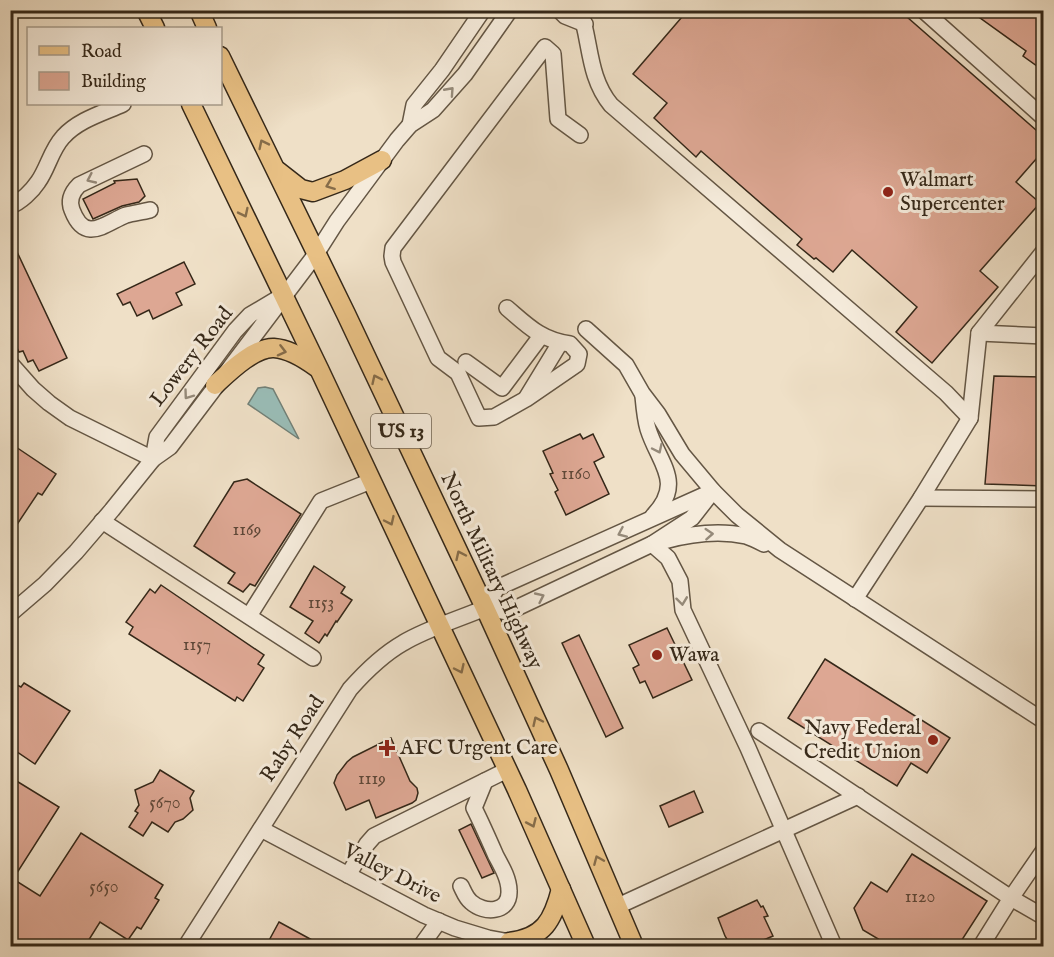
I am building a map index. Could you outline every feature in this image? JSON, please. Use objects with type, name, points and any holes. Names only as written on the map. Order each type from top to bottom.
[{"type":"main road","points":[[146,10],[154,27]]},
{"type":"main road","points":[[199,10],[207,27]]},
{"type":"main road","name":"North Military Highway","points":[[222,60],[346,314],[485,608],[559,770],[634,946]]},
{"type":"main road","name":"US 13","points":[[190,105],[319,369],[507,770],[586,946]]},
{"type":"main road","points":[[275,169],[301,189],[313,192],[345,180],[382,160]]},
{"type":"main road","points":[[215,385],[237,365],[262,350],[273,348],[303,357],[319,369]]},
{"type":"main road","points":[[516,944],[534,935],[551,920],[561,889]]},
{"type":"street","name":"Lowery Road","points":[[410,125],[414,105],[442,70],[483,10]]},
{"type":"street","name":"Lowery Road","points":[[10,614],[45,584],[76,552],[153,459],[170,447],[316,254],[382,160],[410,125],[434,110],[465,74],[510,10]]},
{"type":"street","points":[[559,10],[566,16],[583,17],[594,75],[606,100],[611,105],[946,393],[970,418]]},
{"type":"street","points":[[923,10],[1044,118]]},
{"type":"street","points":[[507,308],[541,336],[570,344],[579,354],[577,364],[526,399],[494,417],[479,418],[458,373],[438,358],[432,348],[393,262],[393,248],[545,47],[553,54],[558,119],[579,135]]},
{"type":"street","points":[[10,206],[23,198],[39,182],[56,145],[65,135],[78,124],[121,105]]},
{"type":"street","points":[[144,154],[79,185],[73,191],[70,202],[78,222],[85,229],[96,229],[128,214],[150,210]]},
{"type":"street","points":[[855,599],[970,418],[979,333],[1044,251]]},
{"type":"street","name":"Lowery Road","points":[[153,459],[157,437],[235,331],[250,315],[284,295]]},
{"type":"street","points":[[586,329],[626,365],[682,454],[737,515],[780,550],[1044,721]]},
{"type":"street","points":[[979,333],[1044,336]]},
{"type":"street","points":[[466,362],[502,388],[541,336]]},
{"type":"street","points":[[526,399],[560,343]]},
{"type":"street","points":[[10,363],[33,389],[69,418],[153,459]]},
{"type":"street","points":[[642,393],[648,429],[665,465],[668,480],[668,494],[663,506],[650,520]]},
{"type":"street","points":[[249,616],[321,501],[371,481]]},
{"type":"street","points":[[713,491],[692,518],[652,544],[508,612],[485,608],[497,588],[713,491]]},
{"type":"street","points":[[921,498],[1044,499]]},
{"type":"street","points":[[102,521],[313,658]]},
{"type":"street","points":[[652,544],[681,537],[723,533],[747,537],[780,550]]},
{"type":"street","points":[[652,544],[668,558],[681,581],[683,610],[748,748],[834,946]]},
{"type":"street","name":"Raby Road","points":[[186,946],[350,689],[369,668],[410,638],[485,608]]},
{"type":"street","points":[[759,731],[1011,898],[1044,917]]},
{"type":"street","points":[[348,875],[374,836],[507,770]]},
{"type":"street","points":[[461,886],[473,904],[484,909],[495,910],[505,905],[510,894],[505,875],[474,808],[485,781]]},
{"type":"street","points":[[618,906],[858,796]]},
{"type":"street","name":"Valley Drive","points":[[261,830],[424,915],[478,934],[516,944]]},
{"type":"street","points":[[981,946],[1044,850]]},
{"type":"street","points":[[421,946],[439,921]]},
{"type":"water","points":[[258,388],[273,389],[299,439],[248,404]]},
{"type":"building","name":"Walmart Supercenter","points":[[688,10],[899,10],[1044,137],[1044,150],[1016,182],[1040,203],[980,271],[998,287],[932,363],[896,332],[917,307],[852,250],[833,272],[816,258],[814,259],[797,245],[802,239],[701,151],[696,157],[654,118],[667,103],[633,74]]},
{"type":"building","points":[[969,10],[1031,10],[1044,19],[1044,71],[1023,56],[1026,51]]},
{"type":"building","points":[[137,179],[145,196],[139,202],[122,206],[93,219],[83,199],[115,183],[114,181]]},
{"type":"building","points":[[10,237],[67,358],[39,371],[33,360],[28,362],[23,351],[19,352],[10,333]]},
{"type":"building","points":[[184,262],[195,284],[176,293],[182,305],[153,319],[149,310],[137,316],[130,302],[123,305],[117,294]]},
{"type":"building","points":[[994,376],[1044,377],[1044,486],[985,484]]},
{"type":"building","points":[[580,434],[583,439],[593,434],[604,457],[594,462],[609,494],[566,515],[555,492],[558,490],[543,451]]},
{"type":"building","points":[[10,443],[56,474],[42,495],[38,493],[10,535]]},
{"type":"building","points":[[247,479],[301,514],[255,586],[250,584],[243,592],[228,583],[235,573],[194,546],[234,482]]},
{"type":"building","points":[[314,566],[345,587],[341,593],[352,600],[327,636],[325,634],[319,643],[305,633],[313,621],[290,607]]},
{"type":"building","points":[[161,585],[264,655],[258,664],[264,668],[243,701],[237,697],[235,701],[129,634],[133,627],[126,622],[150,589],[155,593]]},
{"type":"building","name":"Wawa","points":[[667,628],[692,680],[653,698],[645,681],[640,683],[633,668],[639,665],[629,645]]},
{"type":"building","points":[[579,635],[623,728],[606,737],[562,643]]},
{"type":"building","points":[[825,659],[950,738],[927,773],[911,763],[897,786],[788,718]]},
{"type":"building","points":[[24,683],[70,711],[35,764],[10,747],[10,695],[17,685],[21,687]]},
{"type":"building","points":[[391,738],[410,781],[417,788],[416,800],[376,818],[369,800],[346,810],[334,783],[337,775],[353,757]]},
{"type":"building","points":[[160,770],[194,791],[190,798],[193,810],[183,819],[175,822],[168,832],[152,822],[143,836],[129,827],[138,813],[135,811],[139,805],[135,790],[153,782]]},
{"type":"building","points":[[10,777],[59,807],[13,879],[40,896],[81,833],[163,885],[155,898],[159,900],[141,929],[137,927],[128,940],[100,922],[85,946],[27,946],[10,936]]},
{"type":"building","points":[[694,791],[703,812],[669,827],[660,806]]},
{"type":"building","points":[[471,824],[494,873],[482,878],[459,830]]},
{"type":"building","points":[[912,854],[987,901],[958,946],[890,946],[863,930],[854,908],[871,882],[887,892]]},
{"type":"building","points":[[757,900],[768,916],[764,917],[773,936],[749,946],[731,946],[718,918]]},
{"type":"building","points":[[279,922],[323,946],[266,946]]},
{"type":"place","name":"Walmart Supercenter","points":[[888,192]]},
{"type":"place","name":"Wawa","points":[[657,655]]},
{"type":"place","name":"Navy Federal Credit Union","points":[[933,740]]},
{"type":"place","name":"AFC Urgent Care","points":[[387,748]]}]
